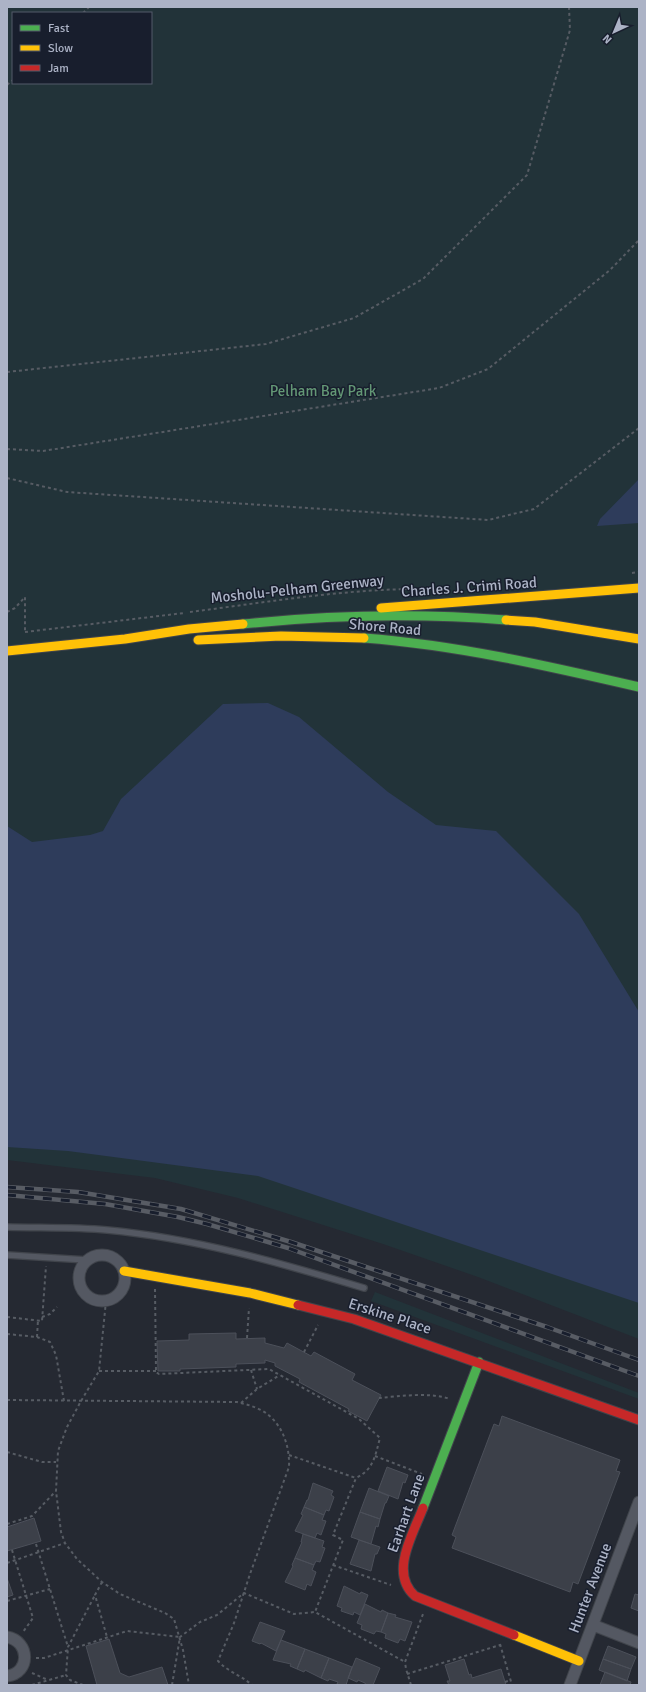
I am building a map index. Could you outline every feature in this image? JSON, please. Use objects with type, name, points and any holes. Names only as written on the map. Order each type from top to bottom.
[{"type":"main road","name":"Charles J. Crimi Road","points":[[302,618],[343,610],[639,588]]},
{"type":"main road","name":"Shore Road","points":[[7,651],[125,639],[189,629],[302,618],[400,615],[476,617],[534,622],[639,639]]},
{"type":"main road","name":"Shore Road","points":[[125,639],[182,640],[268,636],[329,636],[420,643],[507,658],[639,687]]},
{"type":"main road","name":"Erskine Place","points":[[124,1271],[250,1293],[325,1311],[386,1329],[639,1420]]},
{"type":"main road","name":"Earhart Lane","points":[[405,1586],[402,1575],[403,1563],[479,1362]]},
{"type":"main road","points":[[405,1586],[412,1594],[428,1602],[579,1661]]},
{"type":"street","points":[[96,1256],[110,1257],[116,1260],[124,1271],[124,1284],[122,1290],[118,1295],[106,1301],[94,1300],[88,1297],[81,1287],[79,1275],[81,1269],[87,1260],[96,1256]]},
{"type":"street","name":"Hunter Avenue","points":[[570,1685],[639,1502]]},
{"type":"street","points":[[592,1625],[639,1643]]},
{"type":"street","points":[[7,1676],[18,1673],[24,1663],[23,1649],[12,1639]]},
{"type":"lane","points":[[7,1228],[106,1230],[154,1235],[216,1247],[292,1266],[364,1288]]},
{"type":"lane","points":[[7,1255],[87,1260]]},
{"type":"path","points":[[7,372],[266,344],[354,318],[423,279],[527,175],[570,30],[569,7]]},
{"type":"path","points":[[7,449],[43,451],[439,388],[488,368],[610,270],[639,240]]},
{"type":"path","points":[[7,478],[67,492],[488,520],[534,509],[639,428]]},
{"type":"path","points":[[631,573],[639,572]]},
{"type":"path","name":"Mosholu-Pelham Greenway","points":[[19,634],[25,632],[93,625],[323,595],[405,589],[433,589]]},
{"type":"path","points":[[7,612],[15,608],[25,597],[25,632]]},
{"type":"path","points":[[42,1317],[46,1257]]},
{"type":"path","points":[[155,1276],[157,1372]]},
{"type":"path","points":[[247,1338],[250,1293]]},
{"type":"path","points":[[106,1301],[99,1370],[67,1427],[58,1451],[56,1462],[56,1491],[59,1519],[65,1543],[77,1559],[102,1582],[120,1594],[165,1613],[174,1619],[180,1637],[189,1685]]},
{"type":"path","points":[[7,1317],[42,1320],[42,1317],[50,1314],[57,1307]]},
{"type":"path","points":[[304,1352],[325,1311]]},
{"type":"path","points":[[37,1336],[38,1320]]},
{"type":"path","points":[[7,1334],[37,1336],[50,1342],[56,1355],[64,1401]]},
{"type":"path","points":[[99,1370],[157,1372],[159,1374],[269,1369],[359,1419],[380,1438],[372,1466],[356,1478],[333,1535],[343,1540],[315,1612]]},
{"type":"path","points":[[251,1370],[257,1389]]},
{"type":"path","points":[[241,1403],[257,1389],[280,1375]]},
{"type":"path","points":[[379,1398],[401,1396],[443,1397],[463,1404]]},
{"type":"path","points":[[7,1400],[237,1402],[259,1409],[273,1420],[285,1437],[289,1455],[289,1467],[218,1661],[226,1669],[252,1685]]},
{"type":"path","points":[[7,1452],[42,1462],[56,1462]]},
{"type":"path","points":[[289,1455],[356,1478]]},
{"type":"path","points":[[375,1456],[434,1478]]},
{"type":"path","points":[[7,1524],[30,1518],[56,1491]]},
{"type":"path","points":[[7,1563],[65,1543]]},
{"type":"path","points":[[36,1544],[68,1647],[66,1675],[70,1680],[84,1685]]},
{"type":"path","points":[[12,1550],[33,1618],[12,1639]]},
{"type":"path","points":[[333,1565],[389,1585],[405,1586]]},
{"type":"path","points":[[68,1647],[102,1582]]},
{"type":"path","points":[[7,1602],[50,1589]]},
{"type":"path","points":[[244,1593],[294,1614],[315,1612],[405,1662]]},
{"type":"path","points":[[24,1663],[127,1631],[180,1637],[200,1622],[217,1615],[244,1593]]},
{"type":"path","points":[[94,1595],[107,1637]]},
{"type":"path","points":[[411,1685],[405,1662],[428,1602]]},
{"type":"path","points":[[494,1628],[512,1685]]},
{"type":"path","points":[[172,1685],[180,1637]]},
{"type":"path","points":[[407,1674],[500,1645]]},
{"type":"path","points":[[24,1663],[48,1680]]},
{"type":"path","points":[[32,1685],[66,1675]]},
{"type":"path","points":[[505,1682],[510,1680]]},
{"type":"green space","name":"Pelham Bay Park","points":[[7,7],[639,7],[639,1339],[478,1277],[383,1244],[238,1198],[155,1178],[7,1160]]},
{"type":"green space","points":[[375,1292],[639,1393],[639,1399],[371,1301]]},
{"type":"water","points":[[639,479],[639,523],[597,526],[600,519]]},
{"type":"water","points":[[268,703],[299,717],[388,792],[436,825],[496,831],[579,914],[639,1012],[639,1303],[258,1176],[68,1151],[7,1147],[7,826],[32,842],[90,835],[103,831],[121,799],[223,704]]},
{"type":"building","points":[[236,1333],[236,1339],[265,1338],[265,1343],[284,1348],[287,1343],[311,1356],[314,1352],[355,1374],[352,1380],[381,1395],[367,1421],[348,1411],[349,1409],[299,1382],[300,1379],[275,1366],[275,1363],[265,1360],[265,1363],[236,1364],[236,1367],[158,1371],[157,1341],[189,1340],[189,1334]]},
{"type":"building","points":[[502,1416],[620,1460],[616,1471],[620,1472],[578,1584],[573,1582],[570,1592],[452,1548],[456,1537],[452,1535],[494,1424],[499,1426]]},
{"type":"building","points":[[387,1467],[408,1475],[405,1483],[403,1482],[398,1499],[378,1491]]},
{"type":"building","points":[[313,1483],[333,1491],[331,1495],[334,1497],[329,1511],[326,1510],[324,1515],[304,1507],[308,1500]]},
{"type":"building","points":[[369,1488],[389,1496],[380,1519],[360,1512]]},
{"type":"building","points":[[304,1507],[324,1515],[322,1520],[326,1521],[321,1535],[317,1533],[315,1538],[295,1531],[303,1515],[301,1514]]},
{"type":"building","points":[[360,1512],[380,1519],[378,1527],[376,1526],[371,1544],[351,1537]]},
{"type":"building","points":[[34,1518],[41,1541],[7,1551],[7,1527]]},
{"type":"building","points":[[303,1534],[324,1541],[322,1547],[325,1548],[320,1562],[316,1561],[314,1565],[295,1558],[302,1542]]},
{"type":"building","points":[[359,1540],[380,1547],[377,1554],[375,1554],[371,1571],[350,1564]]},
{"type":"building","points":[[295,1558],[314,1565],[312,1570],[316,1572],[311,1586],[307,1584],[305,1590],[285,1582],[293,1566],[292,1565]]},
{"type":"building","points":[[7,1578],[13,1595],[7,1597]]},
{"type":"building","points":[[344,1586],[360,1594],[361,1592],[368,1595],[360,1615],[354,1612],[353,1615],[341,1611],[342,1608],[337,1606]]},
{"type":"building","points":[[635,1594],[639,1595],[639,1611],[631,1608]]},
{"type":"building","points":[[365,1604],[381,1612],[382,1610],[388,1613],[381,1632],[376,1631],[374,1634],[361,1629],[362,1625],[357,1623]]},
{"type":"building","points":[[388,1613],[396,1615],[395,1617],[412,1622],[405,1641],[400,1639],[398,1643],[385,1638],[386,1634],[381,1632]]},
{"type":"building","points":[[260,1622],[285,1631],[276,1651],[261,1643],[252,1641]]},
{"type":"building","points":[[109,1639],[120,1673],[129,1677],[162,1667],[168,1685],[97,1685],[86,1646]]},
{"type":"building","points":[[281,1640],[305,1649],[297,1669],[290,1666],[291,1664],[273,1660]]},
{"type":"building","points":[[608,1646],[636,1657],[631,1669],[603,1659]]},
{"type":"building","points":[[305,1649],[329,1658],[321,1678],[305,1670],[304,1672],[297,1669]]},
{"type":"building","points":[[329,1658],[352,1667],[346,1685],[340,1685],[337,1684],[338,1682],[329,1679],[328,1681],[321,1678]]},
{"type":"building","points":[[356,1658],[380,1668],[373,1685],[366,1685],[358,1680],[357,1682],[348,1678]]},
{"type":"building","points":[[464,1659],[469,1675],[471,1674],[472,1678],[501,1669],[506,1685],[449,1685],[447,1681],[450,1681],[445,1665]]},
{"type":"building","points":[[603,1659],[631,1669],[627,1681],[599,1670]]},
{"type":"building","points":[[605,1672],[631,1682],[630,1685],[600,1685]]},
{"type":"railway","points":[[7,1187],[78,1192],[181,1209],[291,1242],[547,1327],[639,1360]]},
{"type":"railway","points":[[7,1195],[105,1204],[178,1217],[207,1224],[288,1248],[639,1376]]},
{"type":"traffic: fast","points":[[243,624],[374,616],[440,616],[506,620]]},
{"type":"traffic: fast","points":[[364,638],[399,641],[502,657],[639,687]]},
{"type":"traffic: fast","points":[[423,1508],[479,1362]]},
{"type":"traffic: slow","points":[[381,608],[639,588]]},
{"type":"traffic: slow","points":[[506,620],[535,622],[639,639]]},
{"type":"traffic: slow","points":[[7,651],[125,639],[189,629],[243,624]]},
{"type":"traffic: slow","points":[[198,640],[281,636],[364,638]]},
{"type":"traffic: slow","points":[[124,1271],[250,1293],[298,1305]]},
{"type":"traffic: slow","points":[[514,1635],[579,1661]]},
{"type":"traffic: jam","points":[[298,1305],[354,1319],[639,1420]]},
{"type":"traffic: jam","points":[[423,1508],[409,1541],[403,1565],[407,1587],[415,1596],[514,1635]]}]
